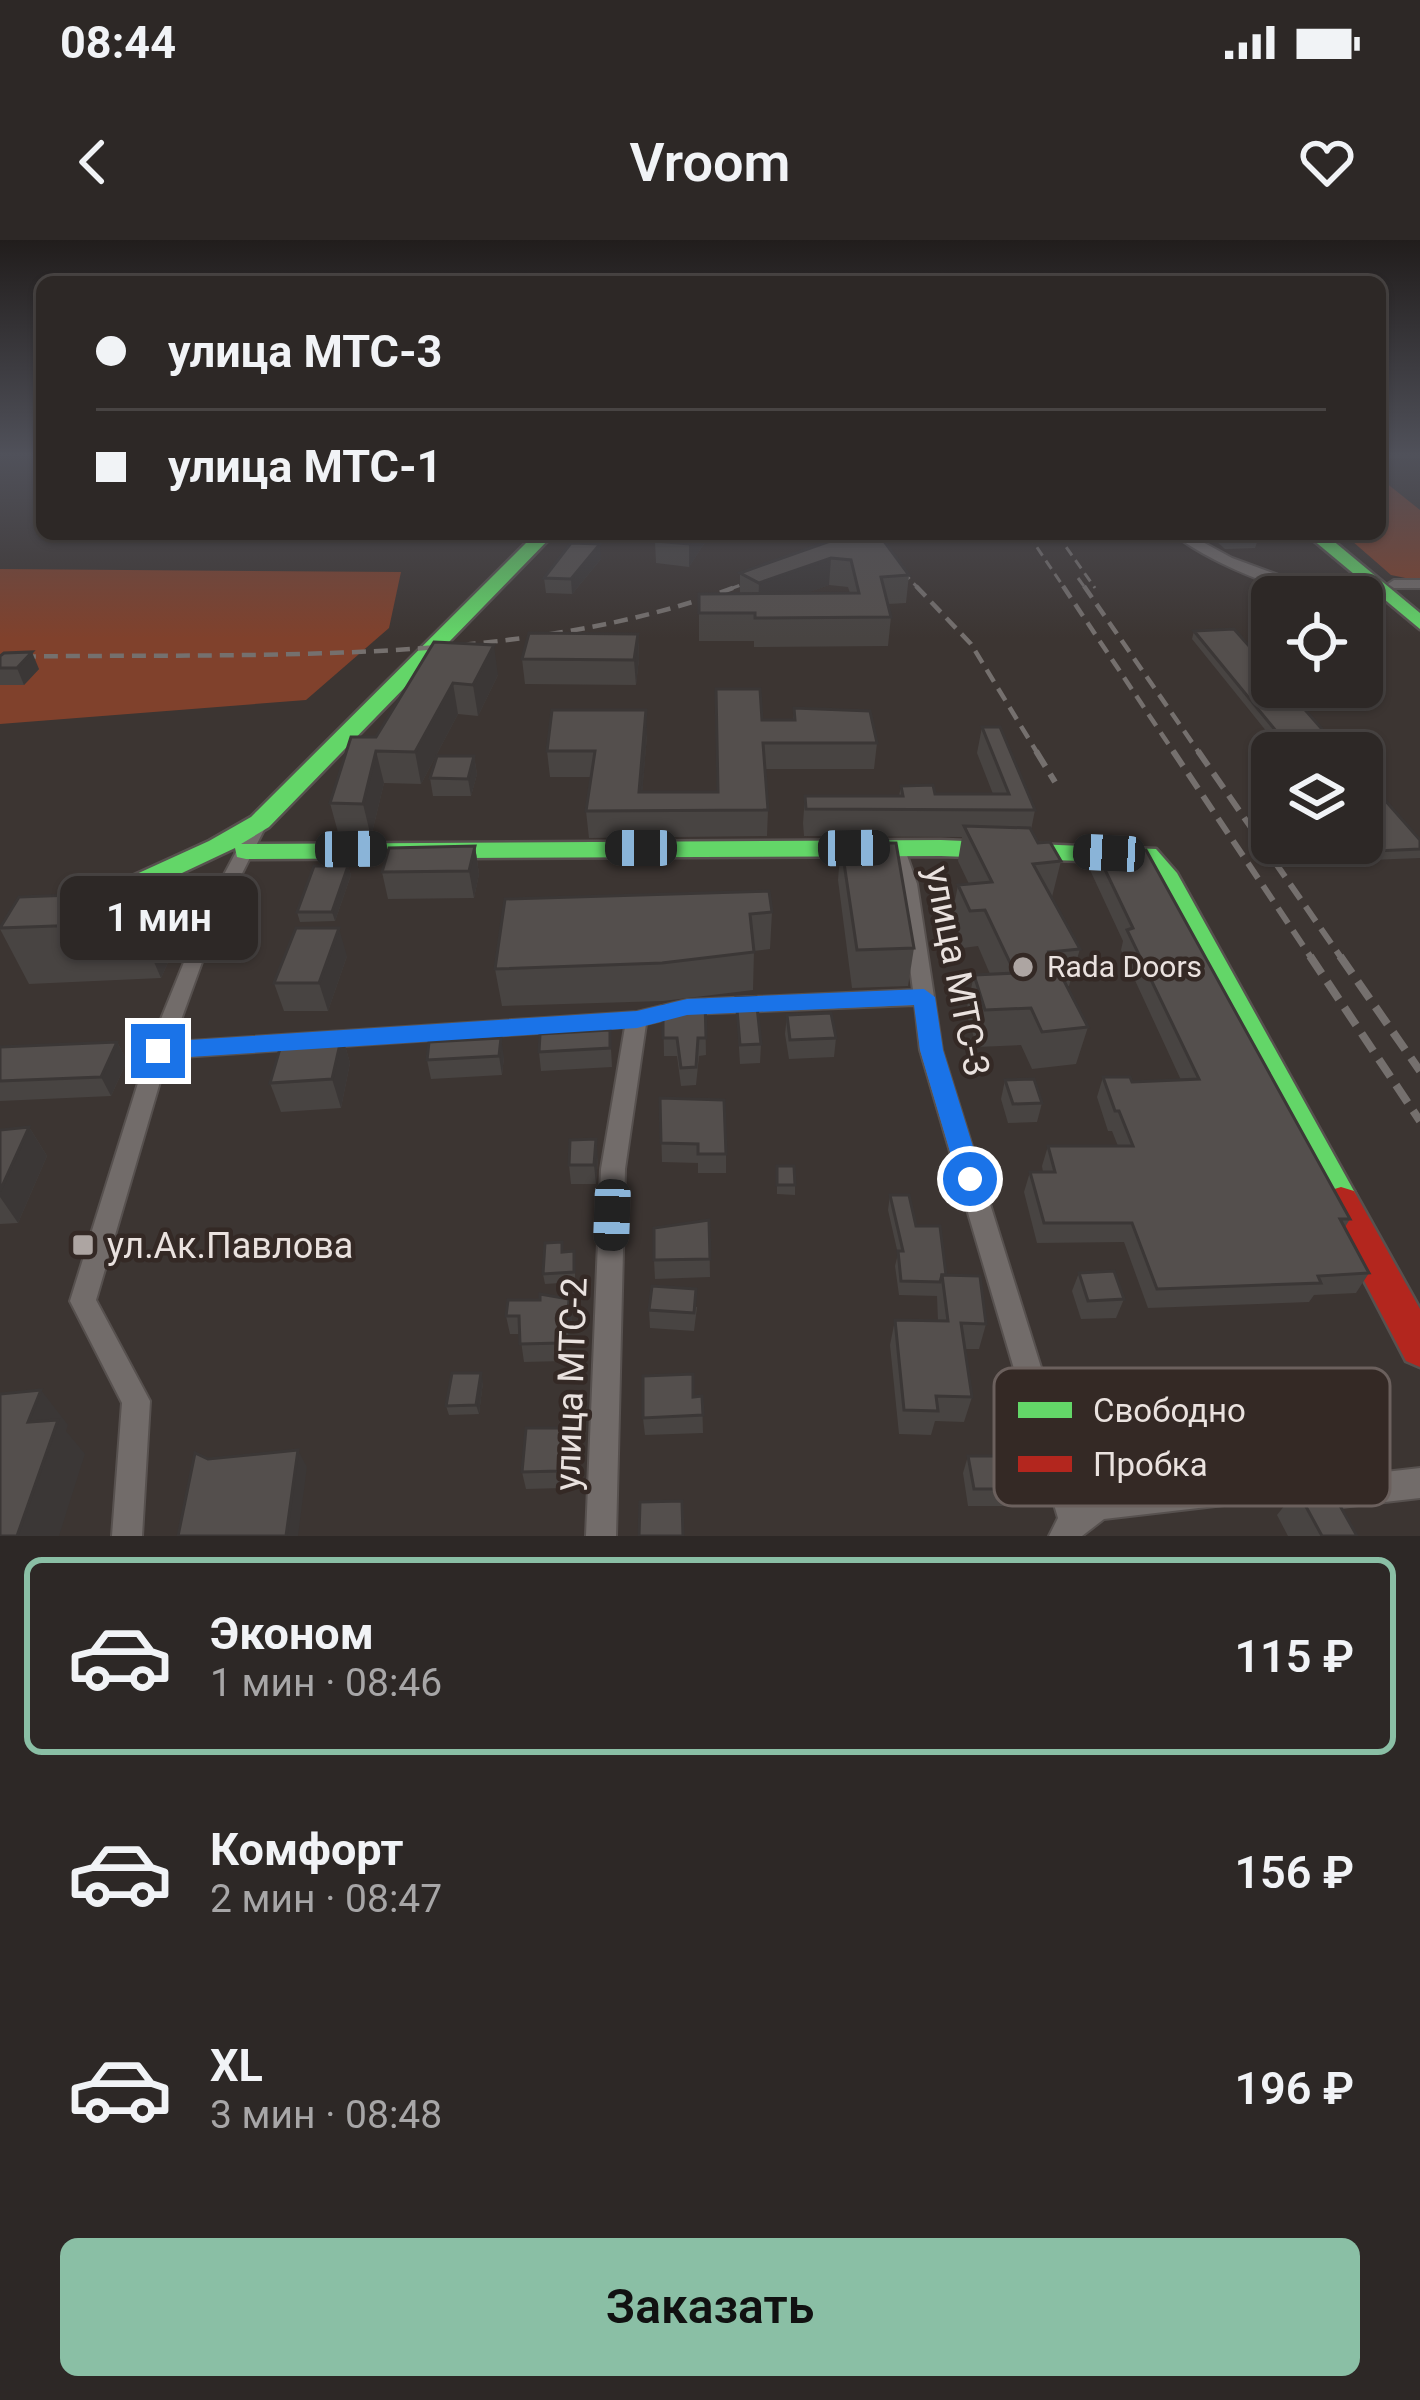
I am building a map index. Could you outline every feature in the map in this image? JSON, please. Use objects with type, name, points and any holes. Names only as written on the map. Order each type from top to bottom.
[{"type":"main road","points":[[62,918],[260,822],[539,540]]},
{"type":"main road","points":[[1324,540],[1420,604]]},
{"type":"main road","points":[[1341,540],[1420,623]]},
{"type":"main road","points":[[246,851],[897,848],[1147,855],[1420,1348]]},
{"type":"street","points":[[1187,540],[1228,562],[1326,593],[1385,584]]},
{"type":"street","points":[[127,1536],[136,1401],[83,1301],[158,1051],[214,911],[260,822]]},
{"type":"street","name":"улица МТС-3","points":[[897,848],[908,884],[932,1050],[1023,1368]]},
{"type":"street","points":[[136,884],[181,894],[214,911]]},
{"type":"street","points":[[158,1051],[637,1019],[687,1007],[924,997]]},
{"type":"street","name":"улица МТС-2","points":[[601,1536],[613,1169],[637,1019]]},
{"type":"street","points":[[1390,1486],[1420,1483]]},
{"type":"street","points":[[1069,1529],[1098,1506]]},
{"type":"shaded area","points":[[1386,516],[1420,516],[1420,581],[1391,575],[1351,540],[1386,540]]},
{"type":"shaded area","points":[[0,569],[401,572],[389,628],[306,700],[0,724]]},
{"type":"building","points":[[656,540],[692,540],[689,544]]},
{"type":"building","points":[[833,540],[883,540],[909,575],[881,577],[891,617],[755,618],[755,613],[699,613],[699,594],[859,593],[851,560],[831,558],[759,583],[740,573]]},
{"type":"building","points":[[571,543],[600,544],[571,579],[544,578]]},
{"type":"building","points":[[1234,629],[1251,648],[1251,701],[1194,631]]},
{"type":"building","points":[[529,633],[638,634],[634,660],[522,659]]},
{"type":"building","points":[[434,642],[494,645],[473,685],[453,683],[415,752],[376,751],[363,804],[330,803],[351,737],[376,737]]},
{"type":"building","points":[[32,652],[17,668],[0,668],[4,653]]},
{"type":"building","points":[[716,689],[760,689],[762,720],[795,720],[794,708],[870,711],[877,743],[763,743],[768,810],[586,811],[595,751],[547,751],[552,710],[646,710],[639,792],[718,792]]},
{"type":"building","points":[[1257,708],[1303,708],[1325,732],[1277,732]]},
{"type":"building","points":[[982,727],[1000,727],[1035,810],[806,809],[805,796],[903,796],[901,786],[933,785],[935,794],[1009,794]]},
{"type":"building","points":[[437,756],[474,756],[468,779],[430,778]]},
{"type":"building","points":[[1383,798],[1420,840],[1420,849],[1383,851]]},
{"type":"building","points":[[964,826],[1030,828],[1038,843],[1050,842],[1061,861],[1033,864],[1080,949],[1049,952],[1088,1027],[1042,1032],[1031,1008],[985,1010],[974,975],[1015,973],[985,910],[970,911],[958,885],[992,882]]},
{"type":"building","points":[[841,843],[896,843],[914,948],[857,950]]},
{"type":"building","points":[[475,846],[469,871],[382,872],[389,848]]},
{"type":"building","points":[[1146,850],[1350,1219],[1340,1219],[1369,1273],[1318,1276],[1321,1283],[1157,1289],[1132,1223],[1044,1223],[1030,1172],[1055,1172],[1048,1146],[1133,1146],[1103,1077],[1130,1077],[1132,1082],[1199,1079],[1127,930],[1133,928],[1096,851]]},
{"type":"building","points":[[314,866],[348,866],[332,912],[297,912]]},
{"type":"building","points":[[769,891],[772,912],[750,914],[754,952],[662,963],[495,969],[505,899]]},
{"type":"building","points":[[152,892],[137,923],[0,928],[19,897]]},
{"type":"building","points":[[296,928],[339,928],[319,983],[274,983]]},
{"type":"building","points":[[756,997],[761,1044],[740,1045],[736,998]]},
{"type":"building","points":[[705,1000],[706,1038],[698,1038],[696,1067],[681,1068],[677,1038],[663,1038],[663,1006]]},
{"type":"building","points":[[831,1013],[836,1038],[790,1040],[787,1015]]},
{"type":"building","points":[[610,1030],[610,1048],[539,1052],[540,1034]]},
{"type":"building","points":[[342,1035],[332,1079],[270,1083],[283,1038]]},
{"type":"building","points":[[501,1038],[499,1056],[427,1060],[429,1042]]},
{"type":"building","points":[[117,1042],[101,1077],[0,1081],[0,1047]]},
{"type":"building","points":[[1034,1079],[1042,1103],[1013,1104],[1005,1080]]},
{"type":"building","points":[[660,1098],[724,1100],[726,1154],[698,1154],[698,1144],[661,1143]]},
{"type":"building","points":[[29,1127],[0,1191],[0,1130]]},
{"type":"building","points":[[596,1139],[594,1165],[569,1165],[570,1140]]},
{"type":"building","points":[[777,1166],[794,1166],[795,1185],[777,1185]]},
{"type":"building","points":[[890,1195],[909,1195],[916,1226],[940,1226],[946,1275],[940,1282],[901,1281],[898,1251],[903,1251]]},
{"type":"building","points":[[709,1220],[710,1259],[654,1260],[654,1228]]},
{"type":"building","points":[[562,1242],[562,1252],[574,1251],[574,1272],[543,1274],[545,1243]]},
{"type":"building","points":[[1114,1271],[1124,1299],[1088,1301],[1079,1273]]},
{"type":"building","points":[[942,1275],[980,1276],[986,1324],[961,1323],[972,1397],[936,1396],[938,1411],[904,1410],[895,1320],[948,1321]]},
{"type":"building","points":[[652,1286],[696,1289],[694,1313],[649,1310]]},
{"type":"building","points":[[540,1294],[569,1299],[561,1343],[520,1344],[519,1316],[506,1316],[508,1300],[540,1300]]},
{"type":"building","points":[[452,1373],[481,1373],[476,1405],[446,1406]]},
{"type":"building","points":[[693,1374],[693,1397],[702,1396],[703,1415],[643,1418],[643,1376]]},
{"type":"building","points":[[41,1390],[28,1422],[58,1420],[17,1536],[0,1536],[0,1394]]},
{"type":"building","points":[[526,1428],[562,1428],[559,1471],[522,1472]]},
{"type":"building","points":[[298,1450],[286,1536],[178,1536],[195,1453],[208,1459]]},
{"type":"building","points":[[968,1456],[994,1456],[994,1489],[974,1489]]},
{"type":"building","points":[[682,1501],[683,1536],[639,1536],[640,1502]]},
{"type":"building","points":[[1306,1506],[1340,1506],[1357,1536],[1322,1536]]},
{"type":"railway","points":[[877,540],[919,589]]},
{"type":"railway","points":[[1032,540],[1065,589]]},
{"type":"railway","points":[[1061,540],[1095,588]]},
{"type":"railway","points":[[738,586],[770,574]]},
{"type":"railway","points":[[1078,578],[1086,589]]},
{"type":"railway","points":[[0,657],[278,654],[470,644],[564,632],[654,613],[738,586]]},
{"type":"railway","points":[[730,589],[738,586]]},
{"type":"railway","points":[[916,586],[971,644],[1038,754]]},
{"type":"railway","points":[[1084,586],[1200,754]]},
{"type":"railway","points":[[1065,589],[1173,751]]},
{"type":"railway","points":[[1036,751],[1055,782]]},
{"type":"railway","points":[[1173,751],[1312,959]]},
{"type":"railway","points":[[1198,751],[1342,959]]},
{"type":"railway","points":[[1340,956],[1420,1071]]},
{"type":"railway","points":[[1312,959],[1420,1121]]},
{"type":"traffic: fast","points":[[85,908],[218,847],[260,822],[539,540]]},
{"type":"traffic: fast","points":[[1322,540],[1420,623]]},
{"type":"traffic: fast","points":[[246,851],[941,848],[1147,855],[1164,873],[1341,1202]]},
{"type":"traffic: jam","points":[[1341,1202],[1420,1348]]},
{"type":"place","name":"Rada Doors","points":[[1023,967]]},
{"type":"place","name":"ул.Ак.Павлова","points":[[83,1245]]},
{"type":"route","points":[[158,1051],[637,1019],[687,1007],[924,997],[932,1050],[970,1179]]}]
